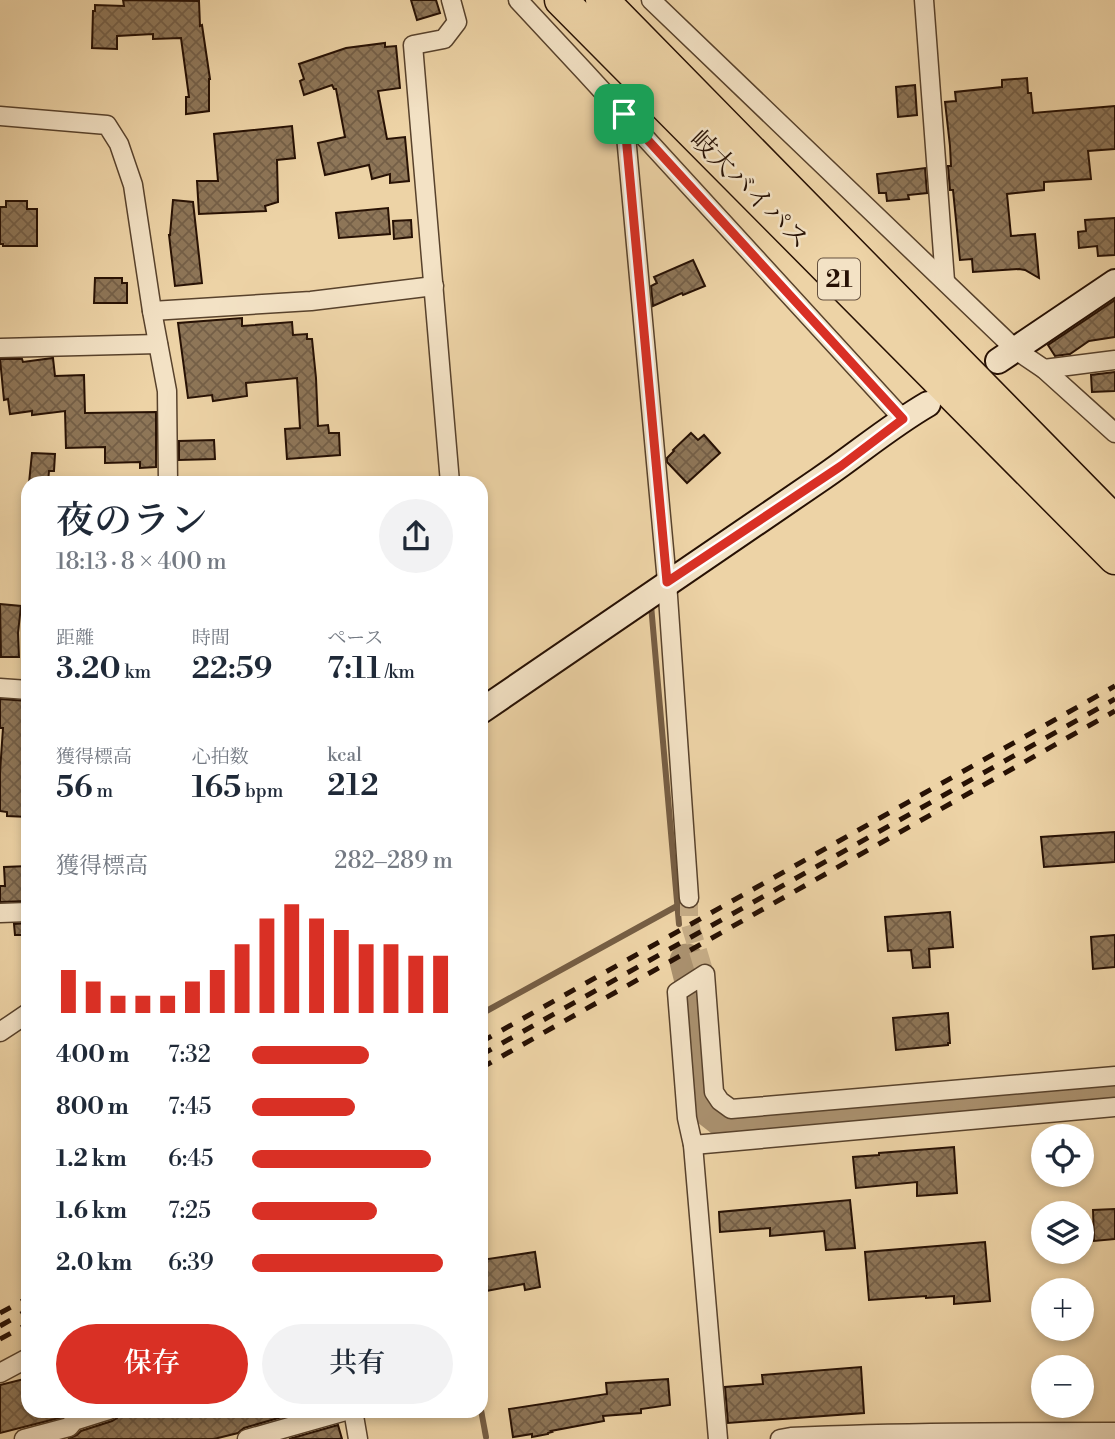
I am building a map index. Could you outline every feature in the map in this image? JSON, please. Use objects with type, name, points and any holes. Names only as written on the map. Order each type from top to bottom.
[{"type":"highway","name":"岐大バイパス","points":[[562,0],[1115,558]]},
{"type":"highway","name":"岐大バイパス","points":[[602,0],[1115,522]]},
{"type":"highway","name":"21","points":[[946,348],[984,373],[1115,498]]},
{"type":"highway","name":"21","points":[[977,418],[978,435],[1115,577]]},
{"type":"street","points":[[449,476],[413,44],[443,39],[457,22],[451,0]]},
{"type":"street","points":[[518,0],[903,419]]},
{"type":"street","points":[[651,0],[945,281],[1007,356],[1044,369],[1115,433]]},
{"type":"street","points":[[924,0],[945,281]]},
{"type":"street","points":[[624,114],[667,582],[689,898]]},
{"type":"street","points":[[0,116],[107,125],[119,144],[133,185],[167,391],[168,476]]},
{"type":"street","points":[[1007,356],[1115,282]]},
{"type":"street","points":[[152,312],[311,300],[434,286]]},
{"type":"street","points":[[0,348],[158,344]]},
{"type":"street","points":[[1044,369],[1115,360]]},
{"type":"street","points":[[488,706],[928,404]]},
{"type":"street","points":[[0,688],[21,690]]},
{"type":"street","points":[[0,913],[21,912]]},
{"type":"street","points":[[718,1439],[677,992],[705,974],[714,1092],[720,1101],[731,1109],[1115,1076]]},
{"type":"street","points":[[0,1032],[21,1018]]},
{"type":"street","points":[[693,1145],[1115,1107]]},
{"type":"street","points":[[0,1374],[21,1362]]},
{"type":"street","points":[[24,1439],[69,1427],[74,1421],[84,1418]]},
{"type":"street","points":[[247,1439],[322,1418]]},
{"type":"street","points":[[353,1418],[358,1439]]},
{"type":"street","points":[[780,1439],[877,1433],[1115,1432]]},
{"type":"building","points":[[123,0],[199,1],[200,26],[202,25],[210,79],[209,111],[186,114],[186,97],[189,97],[181,38],[153,39],[153,34],[117,36],[117,49],[92,48],[95,5],[124,6]]},
{"type":"building","points":[[411,0],[436,0],[440,13],[417,20]]},
{"type":"building","points":[[385,43],[385,47],[396,46],[400,88],[378,91],[387,139],[405,137],[409,181],[390,183],[390,174],[372,179],[369,165],[325,175],[318,143],[345,137],[336,89],[332,85],[304,95],[300,81],[304,79],[299,64],[346,48]]},
{"type":"building","points":[[1027,78],[1033,113],[1115,106],[1115,149],[1088,151],[1091,179],[1044,182],[1044,190],[1007,194],[1011,236],[1035,234],[1039,278],[1019,269],[973,272],[972,259],[960,260],[953,190],[950,190],[950,146],[945,102],[956,101],[955,92],[1002,87],[1002,80]]},
{"type":"building","points":[[915,85],[917,115],[898,117],[896,87]]},
{"type":"building","points":[[292,126],[295,158],[277,160],[278,202],[265,206],[266,211],[199,214],[197,181],[218,181],[214,134]]},
{"type":"building","points":[[925,168],[927,193],[908,195],[909,199],[887,201],[886,193],[879,193],[877,174]]},
{"type":"building","points":[[173,200],[193,202],[202,283],[175,286],[169,235]]},
{"type":"building","points":[[6,201],[27,201],[27,209],[37,209],[37,246],[0,244],[0,207],[6,207]]},
{"type":"building","points":[[388,208],[390,234],[339,238],[336,213]]},
{"type":"building","points":[[1115,218],[1115,255],[1098,256],[1097,246],[1079,248],[1078,232],[1086,231],[1085,220]]},
{"type":"building","points":[[411,220],[412,237],[394,239],[393,221]]},
{"type":"building","points":[[693,260],[705,286],[653,306],[651,286],[657,283],[654,277]]},
{"type":"building","points":[[95,278],[122,278],[122,283],[127,283],[127,303],[94,303]]},
{"type":"building","points":[[1115,300],[1115,337],[1089,341],[1070,354],[1055,356],[1048,345]]},
{"type":"building","points":[[242,318],[242,326],[292,322],[293,335],[307,334],[307,339],[312,339],[318,426],[328,425],[329,433],[339,433],[340,455],[287,459],[285,429],[300,428],[297,378],[246,383],[247,396],[213,401],[212,395],[188,398],[178,323]]},
{"type":"building","points":[[53,358],[55,376],[84,375],[85,413],[156,412],[156,467],[140,468],[140,462],[105,463],[105,447],[66,448],[65,411],[32,415],[32,411],[10,414],[8,399],[4,400],[0,359],[22,359],[23,362]]},
{"type":"building","points":[[1115,372],[1115,391],[1092,392],[1091,375]]},
{"type":"building","points":[[691,433],[698,440],[704,435],[720,453],[687,483],[667,462],[667,458]]},
{"type":"building","points":[[214,440],[215,459],[179,460],[179,441]]},
{"type":"building","points":[[32,453],[55,454],[54,471],[49,471],[49,476],[30,476]]},
{"type":"building","points":[[0,604],[21,606],[19,657],[1,657]]},
{"type":"building","points":[[0,699],[21,700],[21,817],[7,816],[7,812],[0,811],[3,728],[0,728]]},
{"type":"building","points":[[1115,832],[1115,862],[1044,867],[1041,837]]},
{"type":"building","points":[[21,866],[21,901],[0,902],[0,886],[5,886],[4,867]]},
{"type":"building","points":[[950,912],[953,947],[929,949],[930,967],[913,968],[911,950],[888,951],[885,917]]},
{"type":"building","points":[[14,924],[21,924],[21,935],[15,935]]},
{"type":"building","points":[[1115,935],[1115,967],[1093,969],[1091,937]]},
{"type":"building","points":[[948,1013],[948,1045],[896,1050],[893,1018]]},
{"type":"building","points":[[954,1147],[957,1193],[917,1196],[917,1182],[856,1188],[853,1157]]},
{"type":"building","points":[[850,1200],[855,1248],[826,1250],[824,1231],[770,1236],[770,1228],[720,1232],[719,1212]]},
{"type":"building","points":[[1115,1209],[1115,1239],[1094,1241],[1094,1210]]},
{"type":"building","points":[[985,1242],[990,1301],[954,1304],[954,1296],[869,1300],[865,1252]]},
{"type":"building","points":[[535,1252],[540,1287],[525,1290],[524,1284],[488,1291],[488,1259]]},
{"type":"building","points":[[861,1367],[864,1413],[728,1423],[725,1387],[763,1384],[762,1375]]},
{"type":"building","points":[[668,1379],[670,1405],[641,1409],[641,1413],[603,1416],[604,1421],[551,1431],[548,1434],[513,1437],[509,1409],[607,1394],[606,1383]]},
{"type":"building","points":[[21,1380],[21,1418],[59,1418],[0,1433],[0,1385]]},
{"type":"building","points":[[117,1418],[278,1418],[214,1439],[68,1439],[81,1431]]},
{"type":"building","points":[[338,1425],[342,1439],[289,1439]]},
{"type":"waterway","points":[[651,605],[679,924]]},
{"type":"waterway","points":[[488,1010],[677,906]]},
{"type":"waterway","points":[[687,961],[694,989],[700,1095],[710,1110],[724,1121],[737,1124],[1115,1091]]},
{"type":"waterway","points":[[482,1418],[486,1437]]},
{"type":"tunnel","points":[[689,898],[689,921],[705,974]]},
{"type":"railway","points":[[488,1038],[1115,686]]},
{"type":"railway","points":[[488,1051],[1115,699]]},
{"type":"railway","points":[[488,1064],[1115,711]]},
{"type":"railway","points":[[0,1313],[21,1302]]},
{"type":"railway","points":[[0,1326],[21,1314]]},
{"type":"railway","points":[[0,1339],[21,1328]]},
{"type":"route","points":[[624,114],[903,419],[841,466],[667,582],[632,208],[624,114]]}]
